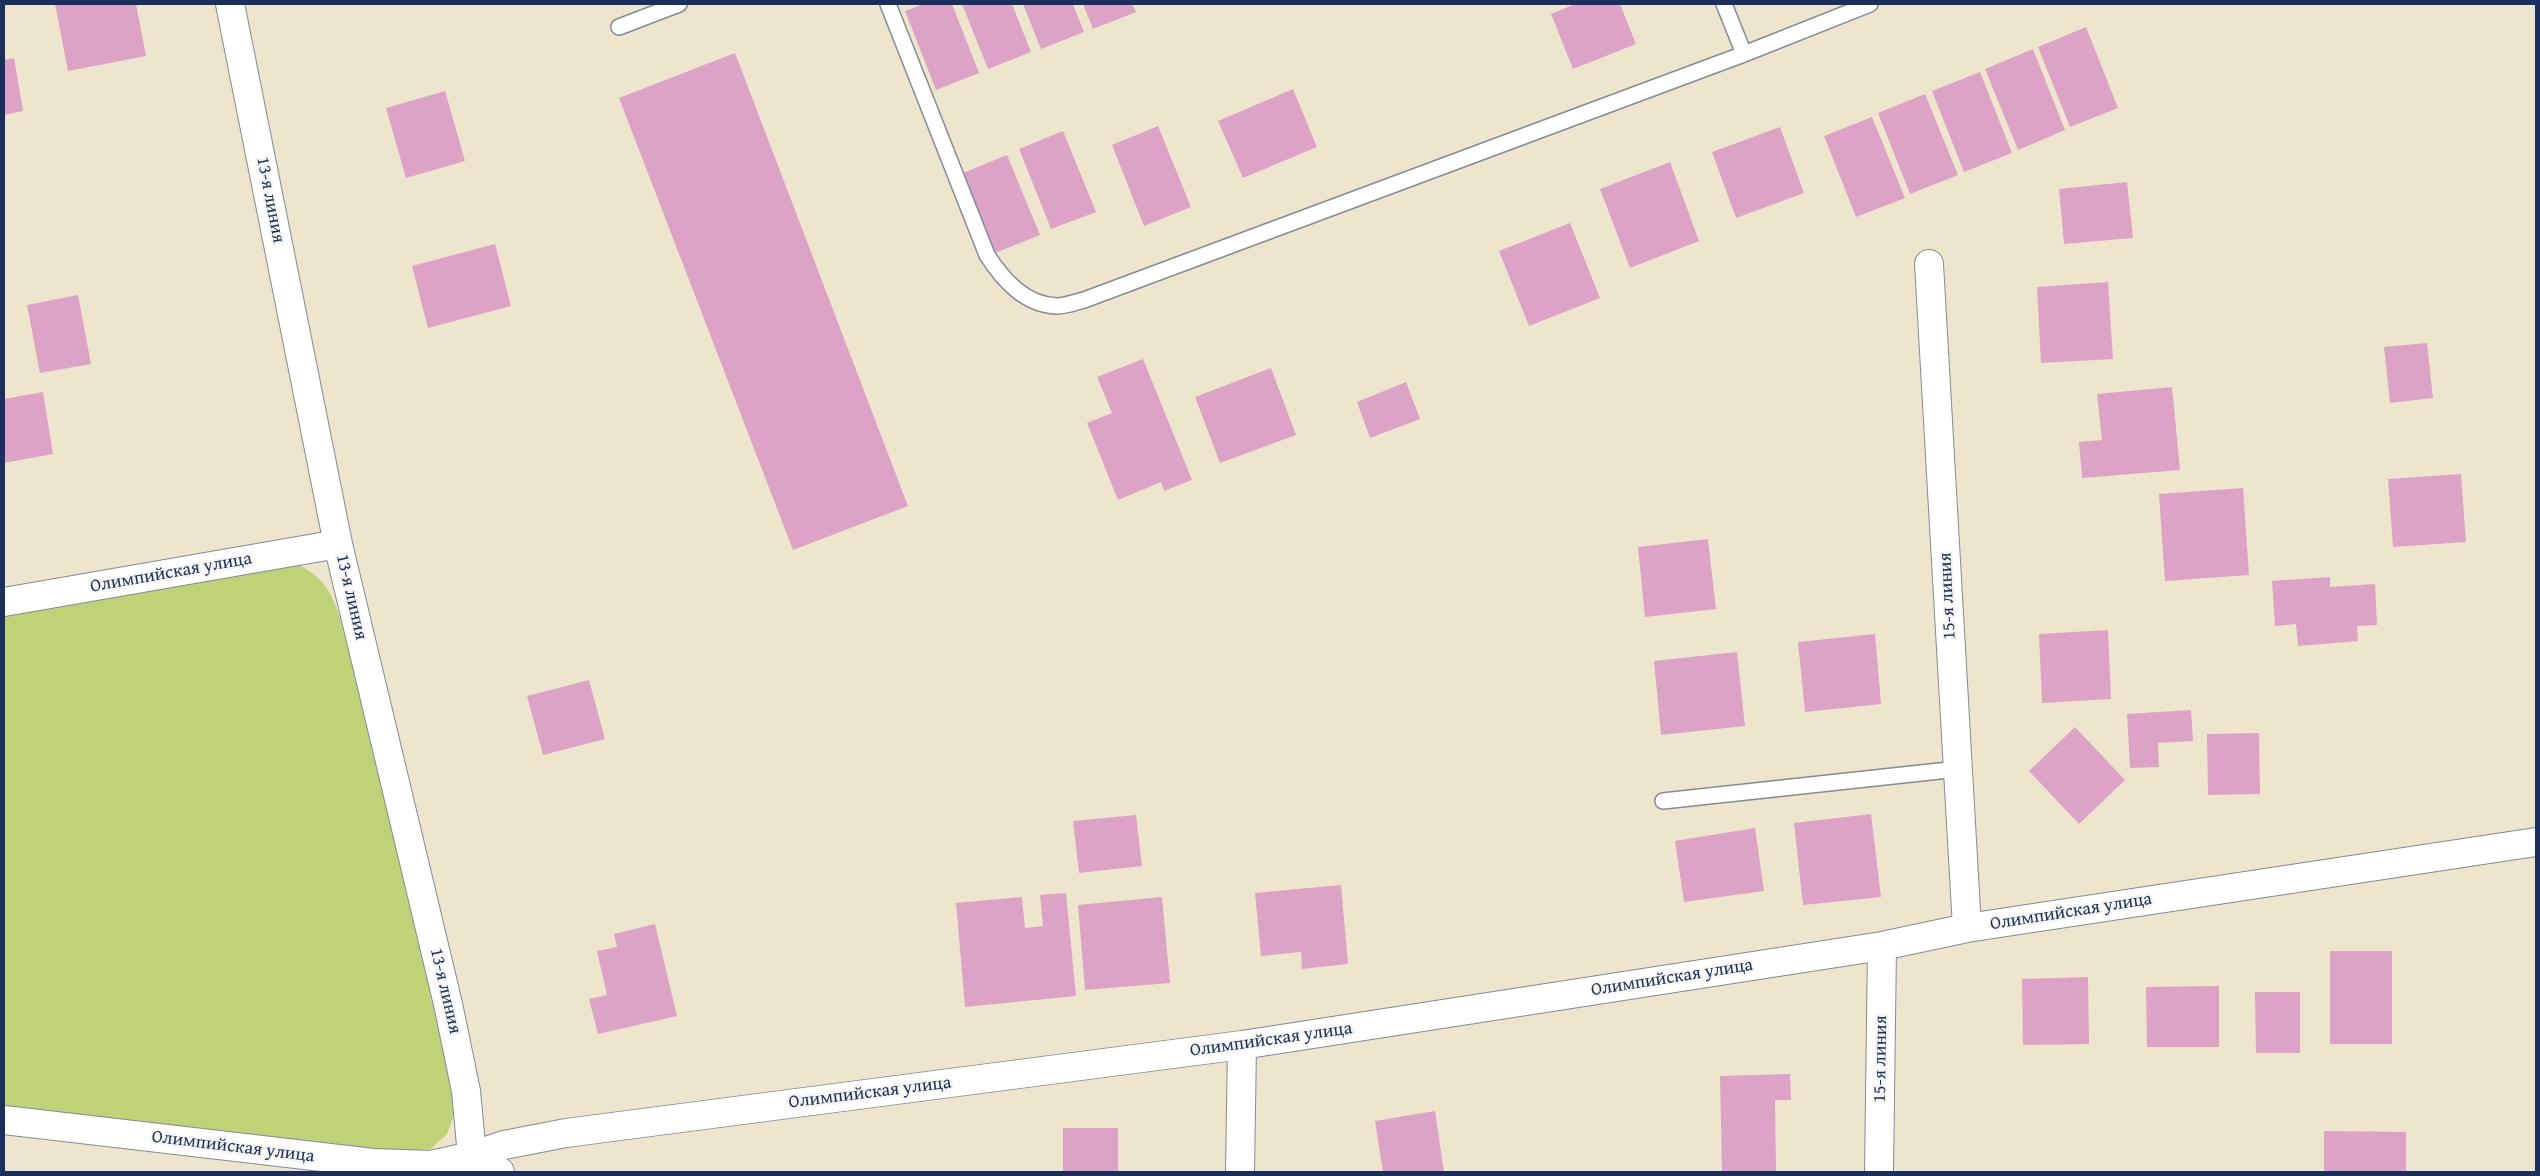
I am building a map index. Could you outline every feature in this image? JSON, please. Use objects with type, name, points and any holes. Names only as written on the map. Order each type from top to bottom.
[{"type":"street","name":"13-я линия","points":[[230,4],[338,544],[448,1004],[466,1092],[472,1156]]},
{"type":"street","name":"15-я линия","points":[[1928,264],[1967,928]]},
{"type":"street","name":"Олимпийская улица","points":[[4,602],[338,544]]},
{"type":"street","name":"Олимпийская улица","points":[[4,1120],[373,1163],[431,1165],[472,1156],[504,1145],[566,1133],[1242,1045],[1882,946],[1967,928],[2536,842]]},
{"type":"street","name":"15-я линия","points":[[1879,1172],[1882,946]]},
{"type":"street","points":[[1240,1172],[1242,1045]]},
{"type":"street","points":[[472,1156],[500,1172]]},
{"type":"lane","points":[[618,27],[679,4]]},
{"type":"lane","points":[[888,4],[987,256],[1002,278],[1029,299],[1058,306],[1084,300],[1744,54],[1870,4]]},
{"type":"lane","points":[[1724,4],[1744,54]]},
{"type":"lane","points":[[1663,801],[1958,769]]},
{"type":"green space","points":[[300,565],[318,578],[329,591],[343,627],[430,982],[451,1089],[454,1115],[447,1134],[432,1148],[414,1152],[359,1150],[4,1105],[4,615]]},
{"type":"building","points":[[55,4],[136,4],[146,56],[68,71]]},
{"type":"building","points":[[923,4],[952,4],[979,73],[936,90],[905,11]]},
{"type":"building","points":[[962,4],[1012,4],[1031,52],[988,69]]},
{"type":"building","points":[[1023,4],[1073,4],[1084,32],[1041,49]]},
{"type":"building","points":[[1083,4],[1132,4],[1136,12],[1093,29]]},
{"type":"building","points":[[1575,4],[1620,4],[1636,44],[1573,69],[1551,14]]},
{"type":"building","points":[[2086,27],[2118,108],[2070,127],[2038,47]]},
{"type":"building","points":[[2033,49],[2065,130],[2018,150],[1985,69]]},
{"type":"building","points":[[735,53],[908,506],[793,550],[619,98]]},
{"type":"building","points":[[14,58],[23,111],[4,115],[4,60]]},
{"type":"building","points":[[1980,72],[2012,153],[1964,172],[1932,91]]},
{"type":"building","points":[[1293,89],[1317,147],[1243,178],[1218,121]]},
{"type":"building","points":[[445,91],[465,161],[406,178],[386,108]]},
{"type":"building","points":[[1925,94],[1958,175],[1910,194],[1878,113]]},
{"type":"building","points":[[1872,117],[1905,198],[1856,217],[1824,136]]},
{"type":"building","points":[[1158,126],[1191,207],[1144,226],[1112,145]]},
{"type":"building","points":[[1780,127],[1804,193],[1736,218],[1712,152]]},
{"type":"building","points":[[1063,131],[1096,212],[1051,229],[1019,149]]},
{"type":"building","points":[[1007,155],[1040,235],[995,253],[963,173]]},
{"type":"building","points":[[1670,162],[1699,241],[1630,268],[1600,189]]},
{"type":"building","points":[[2127,182],[2133,238],[2064,244],[2059,189]]},
{"type":"building","points":[[1570,223],[1600,298],[1529,326],[1499,251]]},
{"type":"building","points":[[495,244],[511,306],[428,328],[412,266]]},
{"type":"building","points":[[2108,282],[2113,359],[2041,363],[2037,287]]},
{"type":"building","points":[[78,295],[91,364],[40,373],[27,305]]},
{"type":"building","points":[[2427,343],[2433,398],[2390,403],[2384,347]]},
{"type":"building","points":[[1143,359],[1192,480],[1164,491],[1161,482],[1118,500],[1087,423],[1112,413],[1097,377]]},
{"type":"building","points":[[1271,368],[1296,435],[1220,463],[1195,397]]},
{"type":"building","points":[[1406,382],[1420,419],[1370,438],[1357,402]]},
{"type":"building","points":[[2172,387],[2180,470],[2082,478],[2079,442],[2102,440],[2097,394]]},
{"type":"building","points":[[43,392],[53,454],[4,463],[4,399]]},
{"type":"building","points":[[2461,474],[2466,542],[2393,547],[2388,479]]},
{"type":"building","points":[[2243,488],[2249,575],[2165,581],[2159,494]]},
{"type":"building","points":[[1708,539],[1716,609],[1645,617],[1638,547]]},
{"type":"building","points":[[2330,577],[2330,587],[2375,584],[2377,625],[2357,626],[2358,641],[2298,646],[2296,624],[2275,626],[2272,581]]},
{"type":"building","points":[[2108,630],[2111,699],[2042,703],[2039,634]]},
{"type":"building","points":[[1875,634],[1881,704],[1805,712],[1798,642]]},
{"type":"building","points":[[1737,652],[1745,726],[1661,735],[1654,661]]},
{"type":"building","points":[[589,680],[605,739],[543,755],[527,696]]},
{"type":"building","points":[[2191,710],[2193,741],[2158,743],[2159,767],[2130,768],[2127,714]]},
{"type":"building","points":[[2075,727],[2125,780],[2079,824],[2029,771]]},
{"type":"building","points":[[2259,733],[2260,794],[2208,795],[2207,734]]},
{"type":"building","points":[[1871,814],[1881,897],[1803,905],[1794,823]]},
{"type":"building","points":[[1136,815],[1142,866],[1079,873],[1073,821]]},
{"type":"building","points":[[1755,828],[1764,891],[1684,902],[1675,841]]},
{"type":"building","points":[[1341,885],[1348,964],[1302,969],[1301,952],[1261,956],[1255,893]]},
{"type":"building","points":[[1066,893],[1076,996],[965,1007],[956,903],[1022,897],[1025,928],[1043,926],[1040,895]]},
{"type":"building","points":[[1162,897],[1170,983],[1085,990],[1078,905]]},
{"type":"building","points":[[655,924],[677,1016],[598,1034],[589,999],[607,995],[597,951],[617,947],[614,934]]},
{"type":"building","points":[[2330,951],[2392,951],[2392,1044],[2330,1044]]},
{"type":"building","points":[[2088,977],[2089,1044],[2023,1045],[2022,979]]},
{"type":"building","points":[[2219,986],[2219,1047],[2147,1047],[2146,987]]},
{"type":"building","points":[[2255,992],[2300,992],[2300,1053],[2256,1053]]},
{"type":"building","points":[[1790,1074],[1791,1100],[1775,1100],[1776,1172],[1722,1172],[1720,1076]]},
{"type":"building","points":[[1435,1111],[1444,1172],[1383,1172],[1375,1121]]},
{"type":"building","points":[[1063,1128],[1118,1128],[1118,1172],[1063,1172]]},
{"type":"building","points":[[2324,1131],[2406,1132],[2406,1172],[2324,1172]]}]
